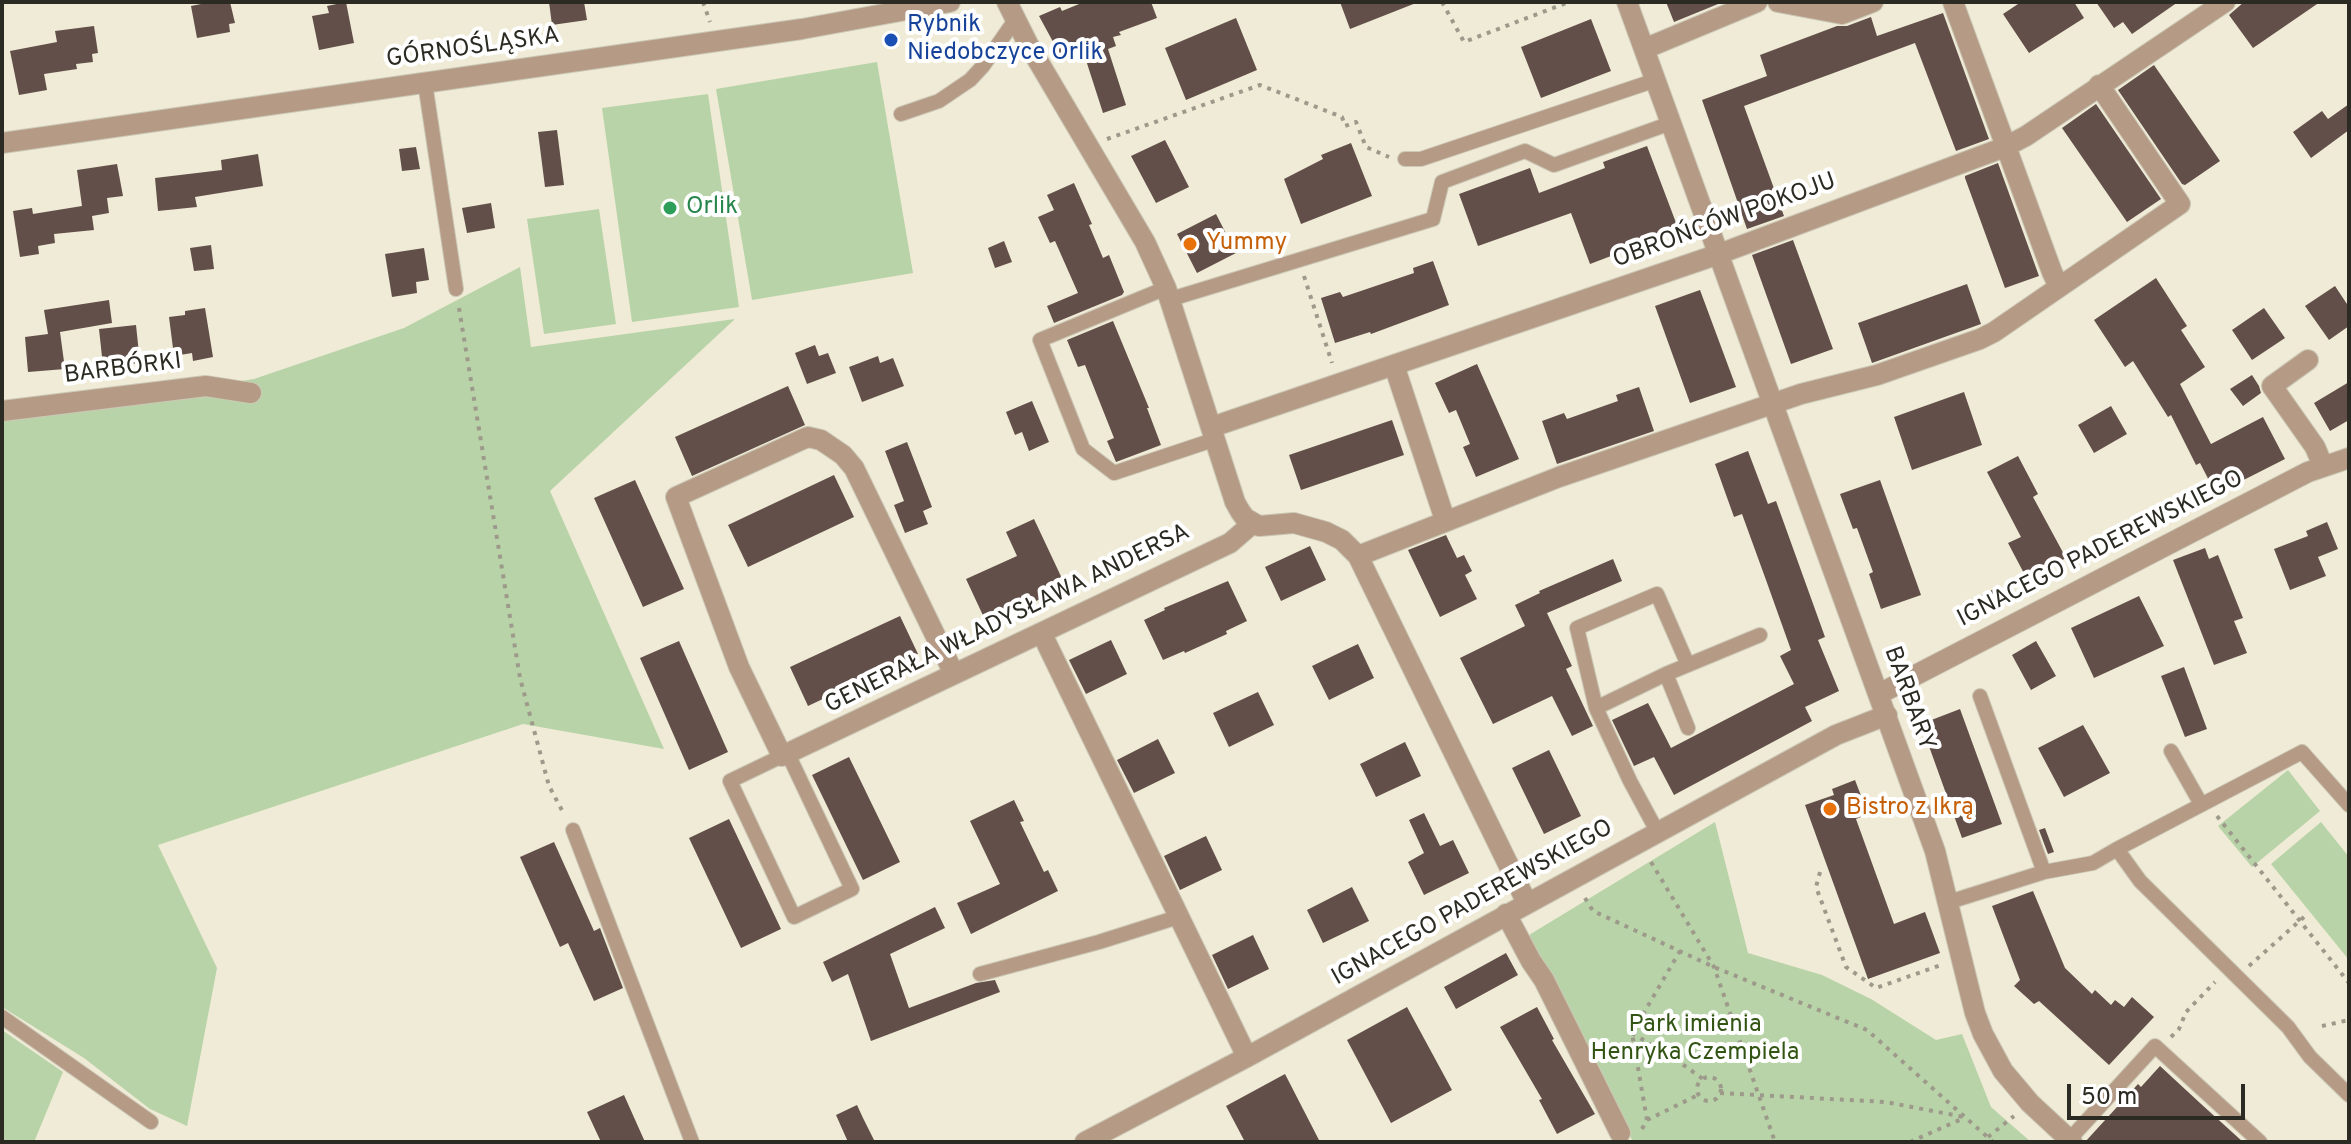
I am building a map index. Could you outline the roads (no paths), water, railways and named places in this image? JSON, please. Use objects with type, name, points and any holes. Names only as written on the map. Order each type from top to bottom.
[{"type":"street","name":"GÓRNOŚLĄSKA","points":[[2,143],[425,83],[878,9],[950,2]]},
{"type":"street","name":"BARBARY","points":[[1627,2],[1935,851],[1975,1013],[1991,1052],[2003,1071],[2030,1103],[2070,1141]]},
{"type":"street","points":[[1644,49],[1757,2]]},
{"type":"street","points":[[1778,2],[1842,14],[1873,2]]},
{"type":"street","points":[[1953,2],[2059,287]]},
{"type":"street","name":"OBROŃCÓW POKOJU","points":[[1214,433],[1339,384],[1719,254],[2005,147],[2225,2]]},
{"type":"street","points":[[1011,11],[1145,242],[1169,293],[1235,502],[1252,524],[1294,523],[1308,526],[1342,540],[1358,556],[1527,903]]},
{"type":"street","points":[[1358,556],[1559,477],[1772,403],[1877,375],[1980,339],[2180,204],[2099,85]]},
{"type":"street","points":[[2308,360],[2272,386],[2315,447],[2323,466]]},
{"type":"street","points":[[1394,365],[1445,520]]},
{"type":"street","name":"BARBÓRKI","points":[[2,411],[206,386],[251,393]]},
{"type":"street","points":[[785,755],[739,667],[676,497],[808,437],[821,440],[843,455],[854,468],[954,674]]},
{"type":"street","name":"IGNACEGO PADEREWSKIEGO","points":[[1879,694],[2308,472],[2349,458]]},
{"type":"street","name":"GENERAŁA WŁADYSŁAWA ANDERSA","points":[[785,755],[1230,543],[1252,524]]},
{"type":"street","points":[[1042,634],[1247,1057]]},
{"type":"street","name":"IGNACEGO PADEREWSKIEGO","points":[[1085,1142],[1247,1057],[1836,735],[1887,715]]},
{"type":"street","points":[[1506,914],[1544,980],[1620,1133]]},
{"type":"lane","points":[[901,114],[939,101],[970,80],[983,66],[1011,11]]},
{"type":"lane","points":[[1405,159],[1421,159],[1656,80]]},
{"type":"lane","points":[[425,83],[456,289]]},
{"type":"lane","points":[[1214,433],[1114,473],[1083,449],[1040,340],[1169,293],[1299,261],[1433,219],[1442,182],[1525,151],[1554,165],[1671,123]]},
{"type":"lane","points":[[1649,838],[1630,781],[1596,708],[1577,628],[1657,594],[1688,665]]},
{"type":"lane","points":[[1596,708],[1666,674],[1760,635]]},
{"type":"lane","points":[[1666,674],[1688,728]]},
{"type":"lane","points":[[1980,696],[2044,872]]},
{"type":"lane","points":[[2171,751],[2201,804]]},
{"type":"lane","points":[[1949,902],[2044,872],[2093,863],[2302,752],[2349,805]]},
{"type":"lane","points":[[785,755],[852,889],[794,917],[730,781],[785,755]]},
{"type":"lane","points":[[573,830],[692,1142]]},
{"type":"lane","points":[[2117,849],[2140,881],[2288,1027],[2310,1057],[2349,1095]]},
{"type":"lane","points":[[980,974],[1178,917]]},
{"type":"lane","points":[[2,1017],[151,1122]]},
{"type":"lane","points":[[2070,1141],[2155,1046],[2260,1142]]},
{"type":"place","name":"Rybnik Niedobczyce Orlik","points":[[891,40]]},
{"type":"place","name":"Orlik","points":[[670,208]]},
{"type":"place","name":"Yummy","points":[[1190,244]]},
{"type":"place","name":"Bistro z Ikrą","points":[[1830,809]]},
{"type":"park label","name":"Park imienia Henryka Czempiela","points":[[1695,1040]]}]
